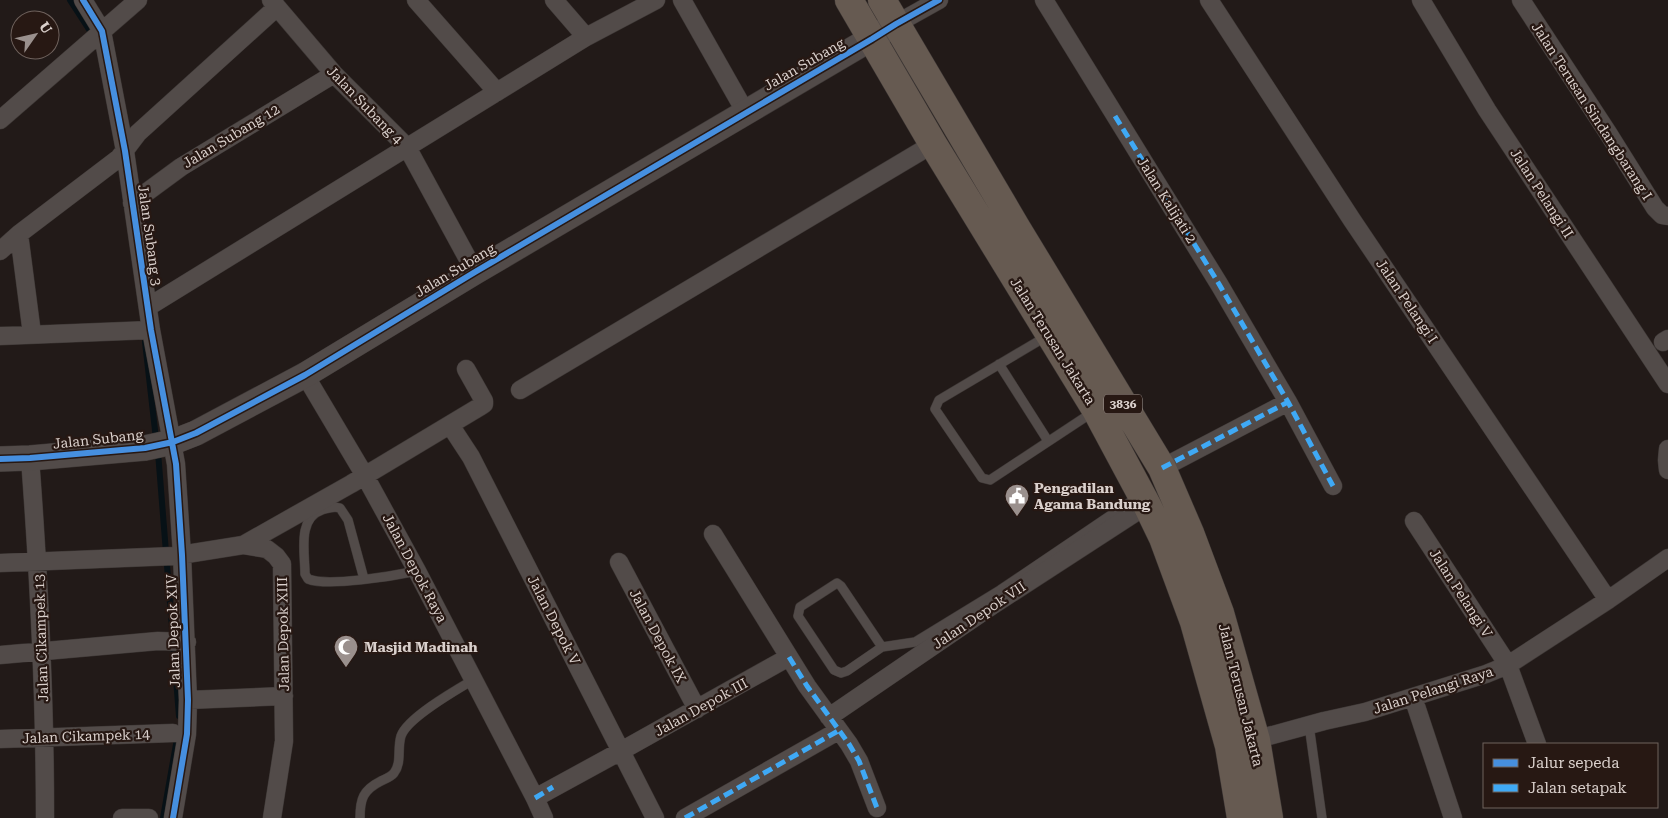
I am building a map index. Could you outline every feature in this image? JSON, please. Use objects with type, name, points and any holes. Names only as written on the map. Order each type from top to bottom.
[{"type":"main road","name":"Jalan Terusan Jakarta","points":[[848,0],[933,144],[1096,410],[1139,505],[1163,538],[1194,622],[1229,746],[1242,818]]},
{"type":"main road","name":"Jalan Terusan Jakarta","points":[[882,0],[1016,228],[1162,468],[1190,533],[1220,613],[1256,740],[1269,818]]},
{"type":"street","points":[[83,0],[96,37]]},
{"type":"street","points":[[0,120],[138,0]]},
{"type":"street","points":[[416,0],[497,92]]},
{"type":"street","points":[[554,0],[586,38]]},
{"type":"street","points":[[148,306],[586,38],[656,0]]},
{"type":"street","points":[[682,0],[746,113]]},
{"type":"street","points":[[896,24],[939,0]]},
{"type":"street","name":"Jalan Kalijati 2","points":[[1044,0],[1219,284],[1288,402],[1333,486]]},
{"type":"street","name":"Jalan Pelangi I","points":[[1209,0],[1352,220],[1608,600]]},
{"type":"street","name":"Jalan Pelangi II","points":[[1421,0],[1487,110],[1668,384]]},
{"type":"street","name":"Jalan Terusan Sindangbarang I","points":[[1521,0],[1655,208],[1662,215],[1668,216]]},
{"type":"street","points":[[0,251],[19,234],[118,158],[138,132],[274,4]]},
{"type":"street","name":"Jalan Subang 4","points":[[274,4],[334,74],[407,147],[475,272]]},
{"type":"street","name":"Jalan Subang","points":[[0,459],[30,458],[160,445],[196,433],[305,375],[475,272],[872,40],[896,24]]},
{"type":"street","name":"Jalan Subang 3","points":[[96,37],[118,158],[132,203],[148,306],[146,330],[160,445]]},
{"type":"street","name":"Jalan Subang 12","points":[[132,203],[181,166],[334,74]]},
{"type":"street","points":[[520,390],[933,144]]},
{"type":"street","points":[[19,234],[32,334]]},
{"type":"street","points":[[0,336],[146,330]]},
{"type":"street","points":[[243,545],[365,476],[484,404],[466,369]]},
{"type":"street","name":"Jalan Depok Raya","points":[[305,375],[365,476],[417,571],[537,811]]},
{"type":"street","points":[[1162,468],[1288,402]]},
{"type":"street","name":"Jalan Depok V","points":[[450,425],[471,458],[655,818]]},
{"type":"street","name":"Jalan Depok XIV","points":[[160,445],[188,700],[187,734],[173,818]]},
{"type":"street","points":[[1668,449],[1668,470]]},
{"type":"street","name":"Jalan Cikampek 13","points":[[30,458],[43,650],[45,818]]},
{"type":"street","name":"Jalan Depok VII","points":[[685,818],[834,724],[993,605],[1139,505]]},
{"type":"street","name":"Jalan Pelangi V","points":[[1414,521],[1508,665],[1537,743]]},
{"type":"street","points":[[713,534],[807,686],[849,744],[859,761],[877,808]]},
{"type":"street","name":"Jalan Depok XIII","points":[[0,563],[172,556],[243,545],[267,549],[276,556],[282,564],[284,741],[272,818]]},
{"type":"street","name":"Jalan Pelangi Raya","points":[[1229,746],[1365,712],[1486,674],[1508,665],[1608,600],[1668,558]]},
{"type":"street","name":"Jalan Depok IX","points":[[619,562],[697,709]]},
{"type":"street","points":[[0,655],[158,641],[181,642]]},
{"type":"street","name":"Jalan Depok III","points":[[537,811],[622,752],[789,657]]},
{"type":"street","points":[[188,700],[284,696]]},
{"type":"street","points":[[1413,697],[1453,818]]},
{"type":"street","name":"Jalan Cikampek 14","points":[[0,739],[173,733]]},
{"type":"street","points":[[122,818],[149,818]]},
{"type":"lane","points":[[1049,335],[939,400],[935,408],[982,478],[990,480],[1096,410]]},
{"type":"lane","points":[[999,364],[1048,441]]},
{"type":"lane","points":[[882,647],[841,586],[837,583],[800,607],[798,616],[834,670],[841,673],[847,671],[882,647],[915,642],[1139,505]]},
{"type":"lane","points":[[364,579],[348,520],[340,508],[334,506],[315,512],[309,518],[305,530],[305,574],[308,579],[316,582],[364,579],[417,571]]},
{"type":"lane","points":[[360,818],[360,800],[372,785],[393,775],[399,765],[398,748],[402,734],[417,718],[473,680]]},
{"type":"lane","points":[[1309,725],[1322,818]]},
{"type":"waterway","points":[[70,0],[94,37]]},
{"type":"waterway","points":[[145,342],[156,439]]},
{"type":"waterway","points":[[158,452],[179,716]]},
{"type":"waterway","points":[[163,818],[178,733]]},
{"type":"marked path","points":[[1115,116],[1219,284],[1288,402],[1333,486]]},
{"type":"marked path","points":[[1162,468],[1288,402]]},
{"type":"marked path","points":[[789,657],[859,761],[877,808]]},
{"type":"marked path","points":[[685,818],[838,731]]},
{"type":"marked path","points":[[535,798],[553,787]]},
{"type":"cycle path","points":[[83,0],[102,31],[125,151],[151,330],[176,464],[188,700],[187,734],[173,818]]},
{"type":"cycle path","points":[[0,459],[145,448],[173,442],[196,433],[305,375],[475,272],[939,0]]},
{"type":"place","name":"Pengadilan Agama Bandung","points":[[1017,517]]},
{"type":"place","name":"Masjid Madinah","points":[[346,668]]}]
